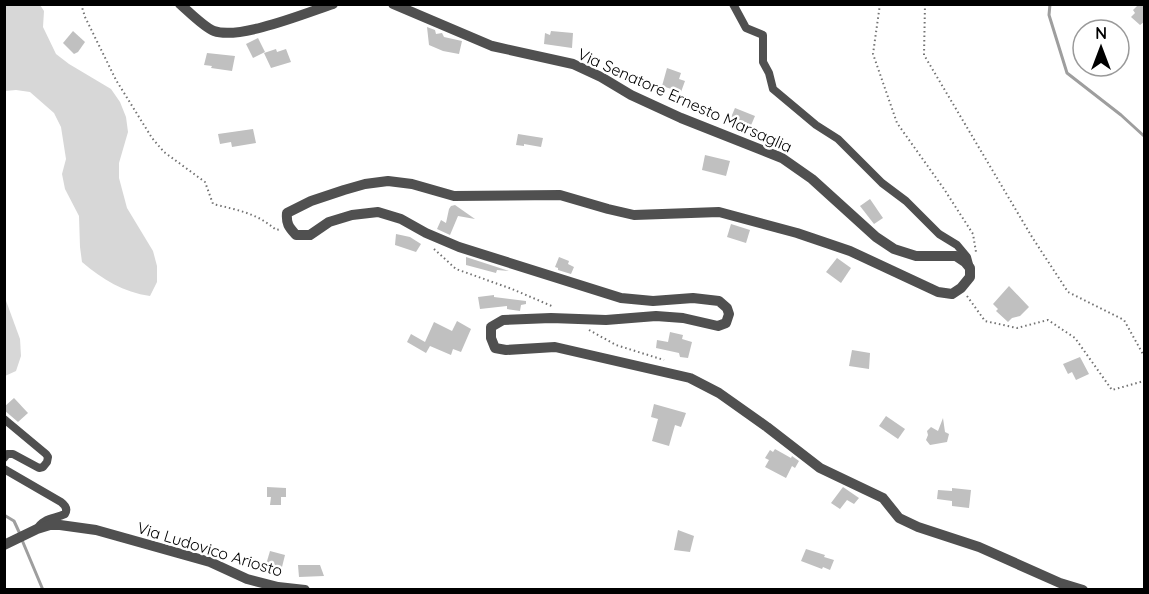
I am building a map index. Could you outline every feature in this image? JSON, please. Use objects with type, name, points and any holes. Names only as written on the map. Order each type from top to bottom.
[{"type":"street","points":[[180,4],[213,30],[238,33],[333,4]]},
{"type":"street","name":"Via Senatore Ernesto Marsaglia","points":[[393,4],[492,46],[573,64],[671,113],[782,158],[812,179],[876,237],[894,249],[916,256],[956,256],[970,268]]},
{"type":"street","points":[[733,4],[746,28],[763,35],[763,62],[773,89],[838,139],[882,183],[906,201],[939,234],[957,245],[967,256],[970,277],[961,288],[952,294],[938,292],[850,250],[720,212],[634,214],[560,195],[454,196],[412,184],[387,181],[365,184],[311,201],[287,213],[288,227],[296,235],[310,235],[329,222],[352,215],[378,212],[401,219],[459,247],[621,298],[653,301],[693,298],[719,301],[727,308],[729,314],[726,323],[718,326],[682,318],[656,316],[606,320],[555,318],[503,320],[491,327],[491,338],[495,348],[506,350],[555,346],[690,378],[719,393],[820,468],[883,498],[899,518],[918,527],[980,547],[1060,583],[1083,590]]},
{"type":"street","points":[[4,418],[48,458],[45,465],[39,468],[13,454],[7,454],[4,458]]},
{"type":"street","points":[[4,469],[66,507],[65,514],[44,520],[37,529]]},
{"type":"street","name":"Via Ludovico Ariosto","points":[[4,545],[50,525],[96,530],[210,562],[247,579],[278,587],[305,590]]},
{"type":"path","points":[[81,4],[85,17],[116,80],[152,138],[164,152],[205,182],[213,204],[250,213],[276,230],[288,227]]},
{"type":"path","points":[[880,4],[873,54],[897,123],[944,189],[972,234],[976,255]]},
{"type":"path","points":[[925,4],[924,55],[1032,237],[1068,292],[1124,320],[1144,356]]},
{"type":"path","points":[[433,248],[456,269],[512,288],[560,310],[555,318]]},
{"type":"path","points":[[961,288],[986,321],[1017,328],[1048,320],[1075,338],[1113,390],[1144,381]]},
{"type":"path","points":[[584,327],[616,345],[666,361]]},
{"type":"shaded area","points":[[4,5],[40,5],[44,11],[43,27],[56,54],[111,89],[120,102],[126,117],[128,132],[119,163],[119,178],[127,208],[153,251],[157,266],[157,282],[150,296],[131,292],[114,284],[82,262],[79,216],[65,189],[62,174],[66,159],[61,127],[54,113],[30,92],[5,91]]},
{"type":"shaded area","points":[[5,298],[20,339],[21,356],[16,371],[5,376]]},
{"type":"building","points":[[1139,4],[1142,6],[1144,4],[1144,22],[1140,25],[1131,17],[1135,13],[1133,10]]},
{"type":"building","points":[[427,27],[435,30],[436,34],[442,33],[444,37],[462,41],[459,54],[429,45]]},
{"type":"building","points":[[73,31],[85,42],[74,54],[63,43]]},
{"type":"building","points":[[551,31],[573,33],[572,48],[544,44],[545,33],[550,35]]},
{"type":"building","points":[[258,38],[265,52],[253,58],[246,44]]},
{"type":"building","points":[[276,49],[277,52],[286,49],[291,62],[271,68],[264,53]]},
{"type":"building","points":[[207,53],[235,56],[232,71],[204,65]]},
{"type":"building","points":[[667,68],[681,73],[679,79],[685,81],[681,92],[662,86]]},
{"type":"building","points":[[735,108],[755,116],[749,130],[729,122]]},
{"type":"building","points":[[253,129],[256,143],[232,147],[231,142],[220,144],[218,134]]},
{"type":"building","points":[[518,134],[543,138],[541,147],[516,145]]},
{"type":"building","points":[[705,155],[730,161],[726,176],[702,170]]},
{"type":"building","points":[[870,199],[883,218],[874,224],[860,206]]},
{"type":"building","points":[[455,205],[475,219],[458,216],[450,235],[437,229],[441,220],[446,223],[449,209]]},
{"type":"building","points":[[731,224],[750,230],[746,243],[727,237]]},
{"type":"building","points":[[396,234],[410,237],[421,244],[416,252],[395,245]]},
{"type":"building","points":[[466,257],[509,271],[497,270],[496,273],[466,265]]},
{"type":"building","points":[[559,257],[569,261],[568,264],[574,267],[571,274],[555,267]]},
{"type":"building","points":[[837,258],[851,268],[841,283],[826,272]]},
{"type":"building","points":[[1009,286],[1029,307],[1020,316],[1008,322],[996,311],[998,309],[993,304]]},
{"type":"building","points":[[494,295],[494,297],[526,301],[526,304],[521,305],[520,311],[507,309],[507,306],[480,309],[478,297]]},
{"type":"building","points":[[457,321],[471,329],[461,352],[453,349],[451,355],[430,346],[426,353],[407,342],[411,334],[425,342],[434,322],[452,331]]},
{"type":"building","points":[[670,332],[683,335],[682,339],[692,342],[688,358],[680,357],[679,353],[656,348],[657,340],[668,342]]},
{"type":"building","points":[[852,350],[870,353],[869,369],[849,366]]},
{"type":"building","points":[[1080,357],[1089,374],[1076,380],[1072,372],[1068,374],[1063,364]]},
{"type":"building","points":[[14,398],[28,413],[18,422],[4,410],[4,407]]},
{"type":"building","points":[[654,404],[686,413],[681,427],[675,425],[669,446],[652,441],[658,419],[651,417]]},
{"type":"building","points":[[886,416],[905,429],[898,439],[879,426]]},
{"type":"building","points":[[943,418],[945,432],[949,434],[947,442],[930,445],[926,440],[927,431],[931,427],[938,431]]},
{"type":"building","points":[[775,449],[799,461],[795,468],[792,466],[786,478],[765,467],[769,460],[765,458],[770,450],[773,452]]},
{"type":"building","points":[[267,487],[286,488],[286,497],[281,497],[281,505],[270,505],[271,497],[267,497]]},
{"type":"building","points":[[843,487],[859,498],[854,504],[847,500],[840,509],[831,503]]},
{"type":"building","points":[[952,488],[971,490],[969,508],[952,506],[952,501],[937,499],[938,490],[952,491]]},
{"type":"building","points":[[678,530],[694,536],[690,552],[674,550]]},
{"type":"building","points":[[806,549],[834,560],[830,570],[801,561]]},
{"type":"building","points":[[270,551],[285,555],[281,571],[265,568]]},
{"type":"building","points":[[298,565],[320,565],[324,576],[299,577]]},
{"type":"waterway","points":[[1050,4],[1049,15],[1067,73],[1144,136]]},
{"type":"waterway","points":[[4,515],[14,521],[20,534]]},
{"type":"waterway","points":[[22,540],[43,590]]}]
